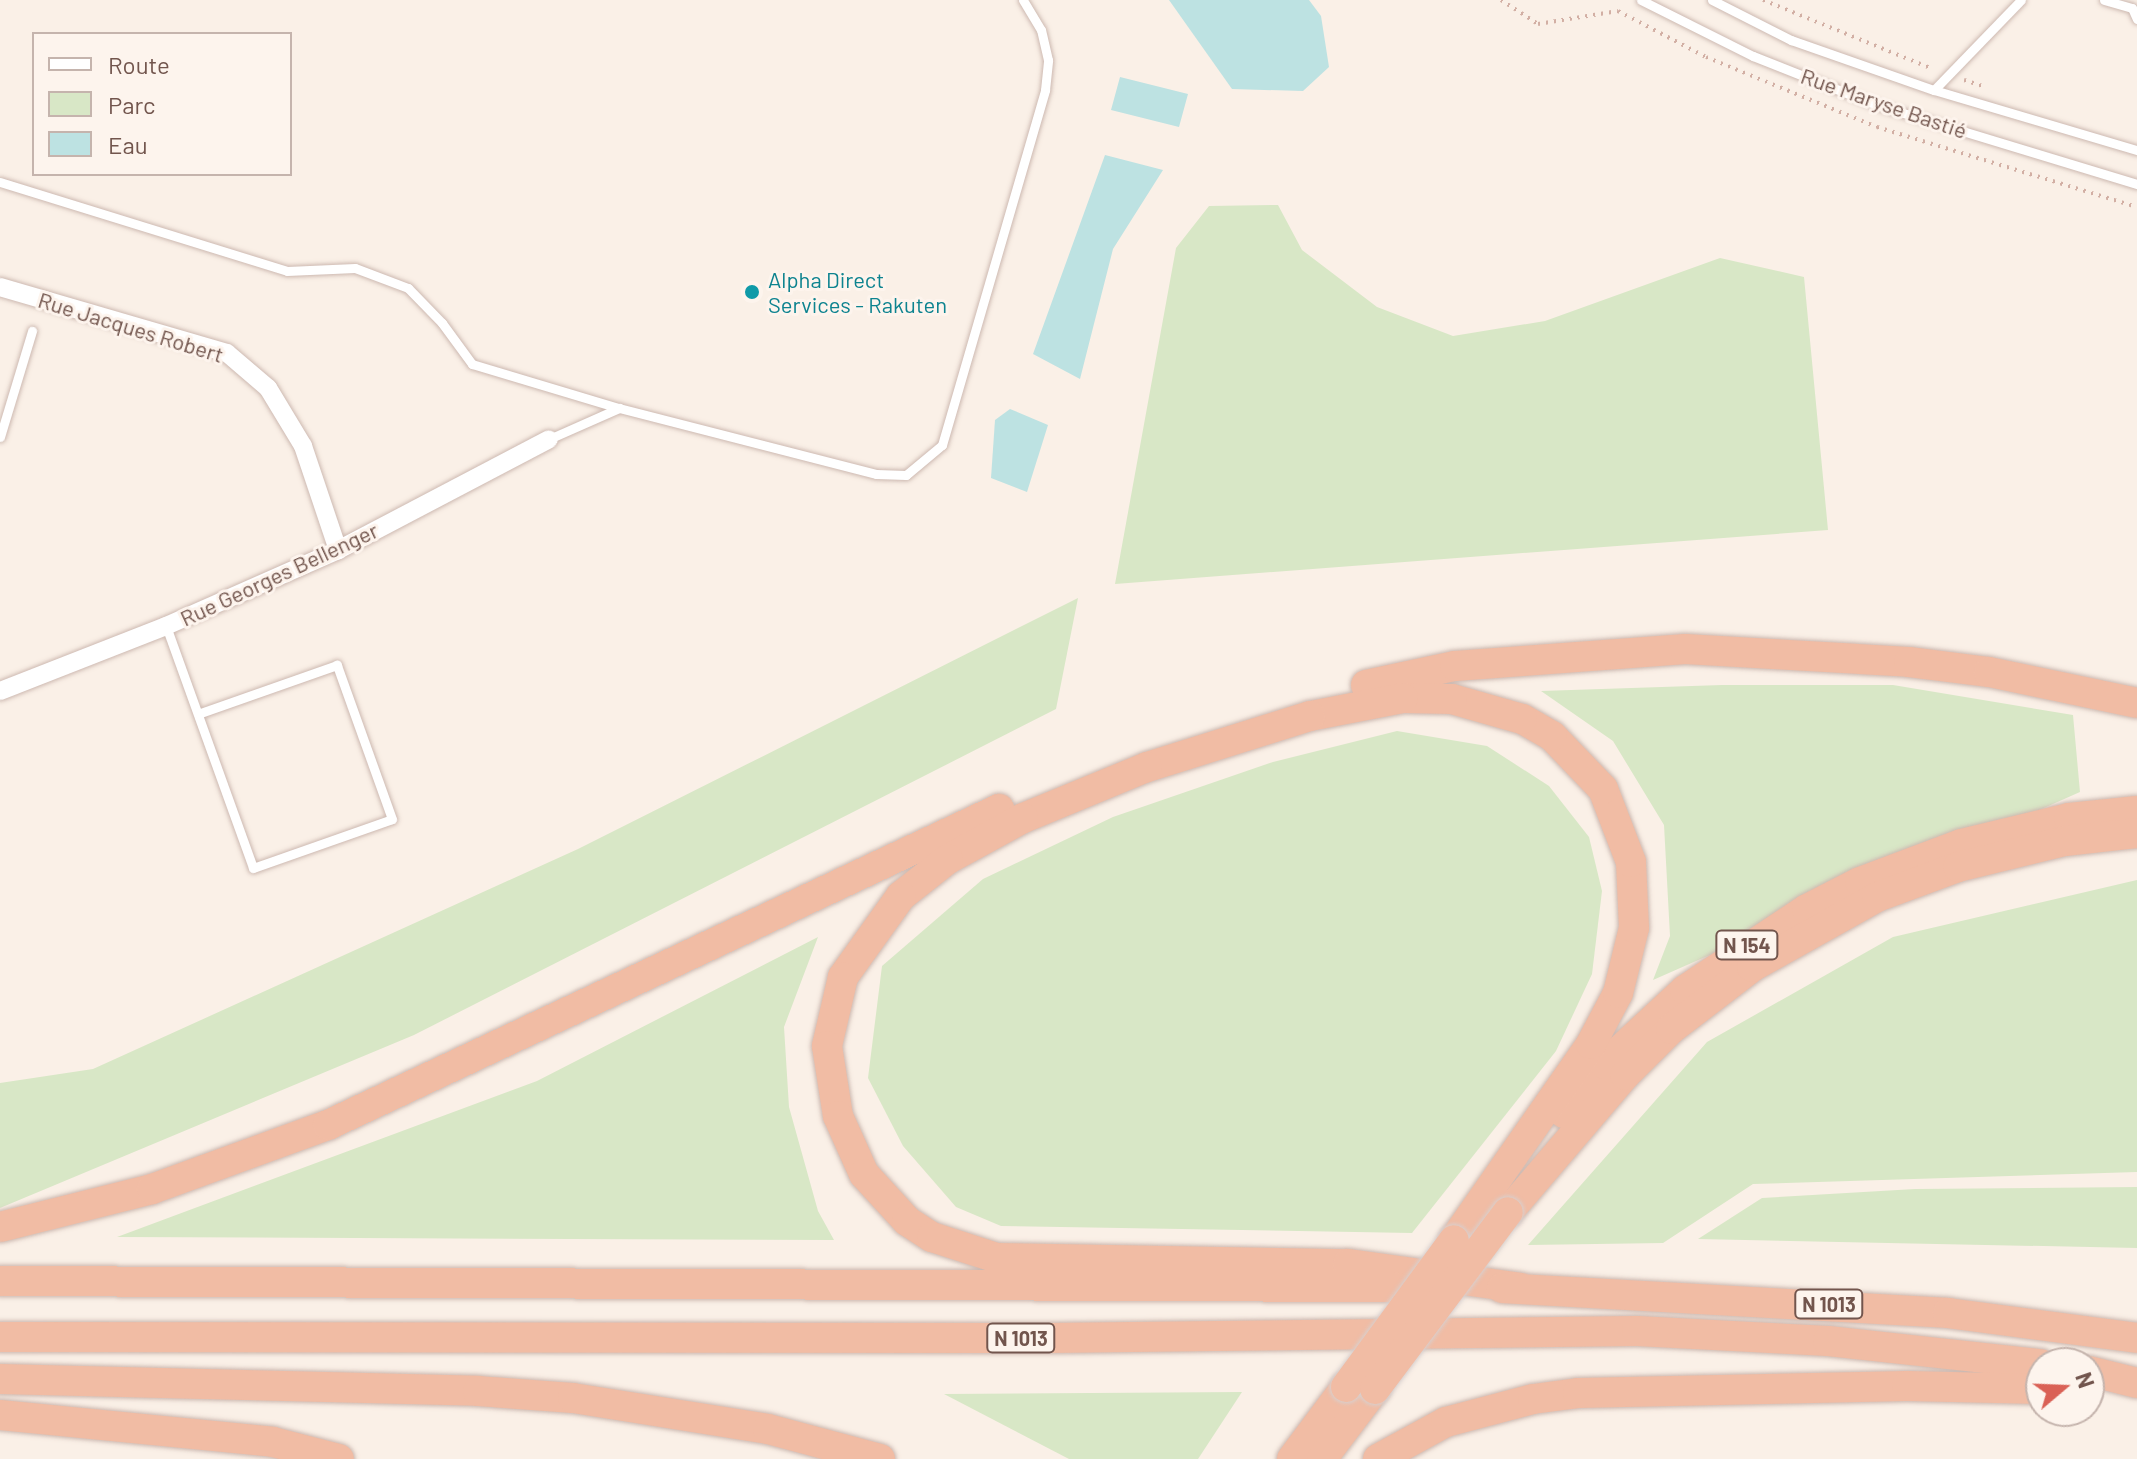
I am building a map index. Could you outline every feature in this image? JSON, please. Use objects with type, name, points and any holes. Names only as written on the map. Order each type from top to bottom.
[{"type":"highway","points":[[0,1227],[152,1189],[314,1130],[1088,770],[1156,744],[1321,694],[1455,666],[1685,649],[1909,662],[2137,703]]},
{"type":"highway","points":[[1454,1240],[1591,1044],[1618,993],[1634,928],[1631,862],[1603,789],[1552,736],[1522,719],[1452,699],[1403,698],[1310,716],[1147,767],[1023,818],[948,859],[901,896],[843,977],[827,1046],[838,1116],[864,1174],[907,1221],[932,1237],[997,1258],[1348,1264],[1520,1288]]},
{"type":"highway","name":"N 154","points":[[1322,1459],[1361,1388],[1454,1240],[1605,1064],[1685,990],[1757,939],[1860,882],[1961,844],[2069,818],[2137,811]]},
{"type":"highway","name":"N 154","points":[[1292,1459],[1361,1388],[1583,1121],[1671,1029],[1763,960],[1877,897],[1958,867],[2065,841],[2137,833]]},
{"type":"highway","name":"N 1013","points":[[0,1281],[1520,1288],[1933,1312],[2137,1338]]},
{"type":"highway","name":"N 1013","points":[[0,1337],[890,1339],[1637,1331],[1828,1341],[2025,1362]]},
{"type":"highway","points":[[2105,1375],[2137,1383]]},
{"type":"highway","points":[[0,1379],[478,1391],[573,1398],[768,1429],[880,1459]]},
{"type":"highway","points":[[1378,1459],[1446,1422],[1533,1399],[1578,1393],[1907,1386],[2025,1389]]},
{"type":"highway","points":[[2105,1392],[2137,1390]]},
{"type":"highway","points":[[0,1415],[273,1442],[339,1459]]},
{"type":"street","name":"Rue Jacques Robert","points":[[0,287],[227,353],[268,388],[303,446],[338,550]]},
{"type":"street","name":"Rue Georges Bellenger","points":[[0,691],[166,626],[338,550],[549,439]]},
{"type":"lane","points":[[0,182],[287,271],[355,268],[408,288],[472,364],[619,408],[876,474],[906,475],[942,445],[1045,90],[1048,60],[1041,30],[1023,0]]},
{"type":"lane","name":"Rue Maryse Bastié","points":[[1641,0],[1753,56],[1877,105],[2137,184]]},
{"type":"lane","name":"Rue Maryse Bastié","points":[[1712,0],[1791,40],[1934,90],[2137,150]]},
{"type":"lane","points":[[1934,90],[2021,0]]},
{"type":"lane","points":[[2104,0],[2132,8],[2137,19]]},
{"type":"lane","points":[[0,437],[32,331]]},
{"type":"lane","points":[[549,439],[619,408]]},
{"type":"lane","points":[[166,626],[253,868],[392,819],[337,665],[198,714]]},
{"type":"green space","points":[[1278,205],[1302,250],[1377,307],[1453,336],[1545,321],[1720,258],[1804,277],[1828,530],[1115,584],[1176,248],[1209,206]]},
{"type":"green space","points":[[1078,598],[1056,709],[414,1035],[0,1208],[0,1083],[93,1069],[578,849]]},
{"type":"green space","points":[[1722,685],[1893,685],[2073,715],[2080,792],[1653,980],[1670,936],[1664,825],[1613,741],[1541,691]]},
{"type":"green space","points":[[1397,731],[1487,746],[1549,786],[1589,837],[1602,891],[1592,974],[1556,1051],[1412,1233],[1001,1226],[956,1207],[903,1146],[868,1078],[882,966],[983,879],[1113,817],[1273,762]]},
{"type":"green space","points":[[2137,880],[2137,1172],[1753,1184],[1663,1243],[1528,1245],[1707,1042],[1893,937]]},
{"type":"green space","points":[[818,937],[784,1027],[789,1107],[818,1211],[834,1240],[117,1237],[537,1081]]},
{"type":"green space","points":[[2137,1187],[2137,1248],[1698,1239],[1762,1198],[1915,1189]]},
{"type":"green space","points":[[1242,1392],[1198,1459],[1069,1459],[944,1394]]},
{"type":"water","points":[[1169,0],[1309,0],[1321,16],[1329,67],[1303,91],[1232,89]]},
{"type":"water","points":[[1120,77],[1188,94],[1179,127],[1111,110]]},
{"type":"water","points":[[1105,155],[1163,170],[1113,249],[1080,379],[1033,354]]},
{"type":"water","points":[[1010,409],[1048,425],[1027,492],[991,478],[995,420]]},
{"type":"place","name":"Alpha Direct Services - Rakuten","points":[[752,292]]}]
